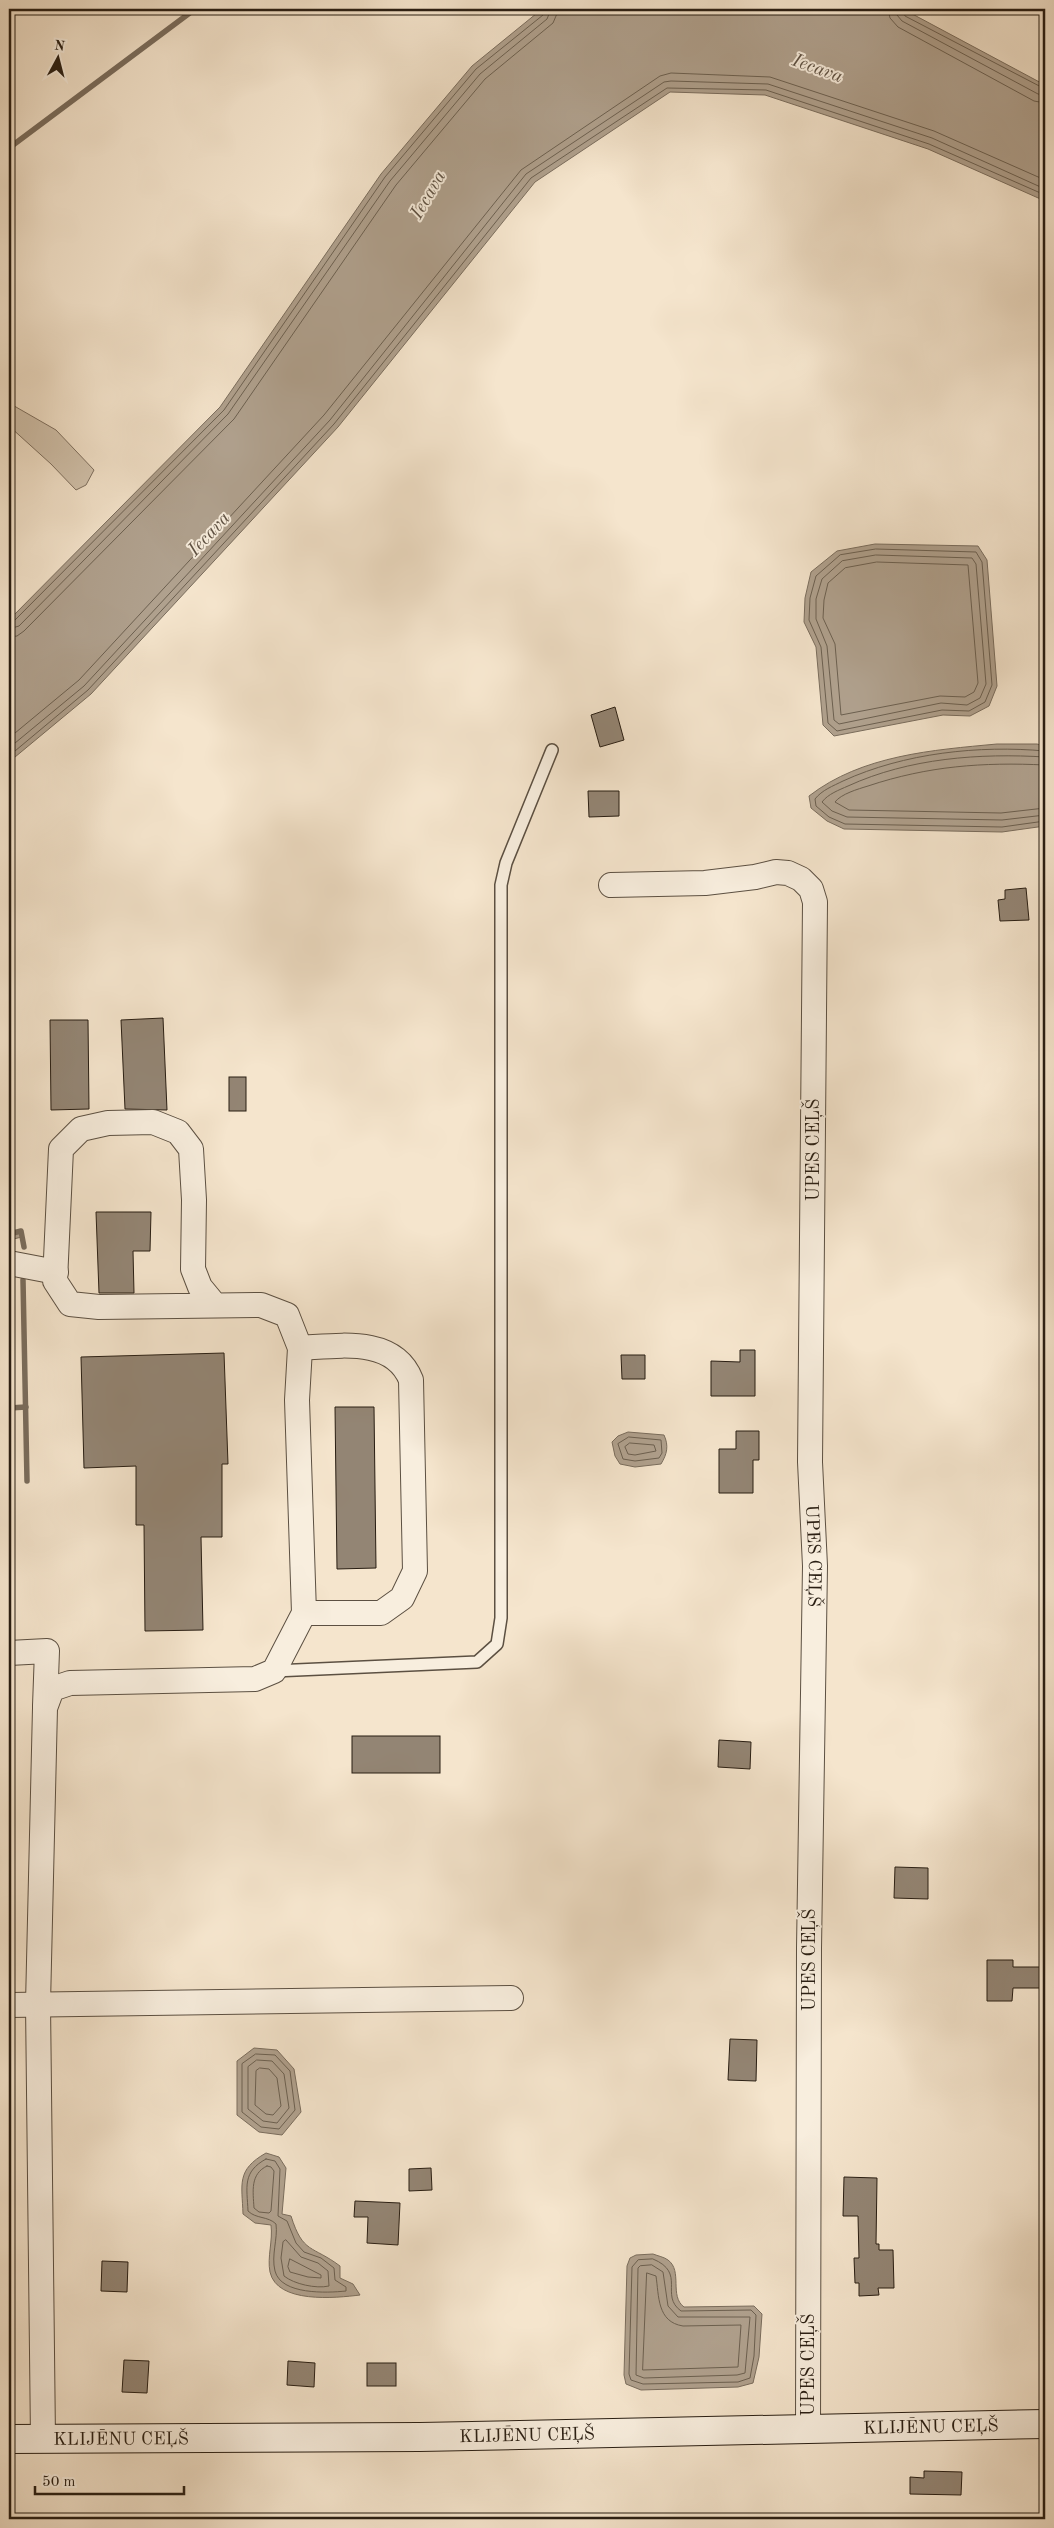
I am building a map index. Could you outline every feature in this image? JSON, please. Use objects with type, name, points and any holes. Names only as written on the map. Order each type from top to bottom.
[{"type":"street","name":"UPES CEĻŠ","points":[[611,885],[705,883],[755,877],[776,872],[788,873],[801,879],[811,889],[815,902],[810,1462],[815,1566],[809,1948],[808,2430]]},
{"type":"street","points":[[45,1708],[52,1689],[70,1682],[255,1679],[274,1671],[304,1614],[297,1400],[300,1348],[288,1316],[262,1305],[214,1304],[99,1307],[70,1304],[55,1281],[61,1149],[81,1130],[108,1123],[153,1122],[178,1132],[191,1149],[194,1200],[193,1269],[200,1287],[214,1304]]},
{"type":"street","points":[[9,1264],[56,1272]]},
{"type":"street","points":[[300,1348],[367,1346],[388,1354],[406,1368],[411,1380],[415,1570],[402,1598],[381,1613],[304,1614]]},
{"type":"street","points":[[9,1653],[47,1651],[38,2004],[43,2439]]},
{"type":"street","points":[[9,2005],[511,1998]]},
{"type":"street","name":"KLIJĒNU CEĻŠ","points":[[9,2439],[410,2437],[1045,2424]]},
{"type":"lane","points":[[274,1671],[477,1662],[497,1644],[501,1618],[501,885],[506,863],[552,750]]},
{"type":"shaded area","points":[[9,403],[56,430],[94,470],[86,485],[76,490],[51,464],[9,426]]},
{"type":"water","name":"Iecava","points":[[542,9],[903,9],[1045,85],[1045,201],[928,149],[765,95],[670,92],[535,182],[338,427],[91,694],[9,762],[9,620],[220,407],[381,174],[472,66]]},
{"type":"water","points":[[875,544],[978,546],[987,560],[997,686],[989,706],[970,716],[943,715],[834,736],[823,725],[816,647],[804,622],[805,598],[811,572],[837,551]]},
{"type":"water","points":[[997,744],[1037,744],[1045,746],[1045,826],[1002,832],[844,829],[827,821],[811,808],[809,796],[830,782],[852,771],[875,763],[923,752]]},
{"type":"water","points":[[9,1230],[21,1231],[22,1237],[9,1240]]},
{"type":"water","points":[[628,1432],[664,1435],[667,1450],[661,1464],[635,1467],[620,1464],[615,1456],[612,1442],[618,1436]]},
{"type":"water","points":[[254,2048],[277,2050],[294,2069],[301,2112],[282,2135],[259,2132],[237,2115],[237,2061]]},
{"type":"water","points":[[266,2153],[279,2157],[286,2168],[282,2214],[291,2216],[295,2228],[304,2243],[340,2266],[340,2278],[353,2284],[360,2295],[309,2297],[284,2290],[275,2282],[269,2266],[271,2225],[255,2223],[243,2214],[242,2186],[245,2172],[256,2159]]},
{"type":"water","points":[[653,2254],[666,2259],[675,2270],[677,2297],[684,2307],[754,2306],[762,2314],[759,2357],[753,2383],[738,2387],[641,2390],[626,2384],[624,2375],[627,2266],[630,2258],[636,2255]]},
{"type":"building","points":[[615,707],[624,740],[600,747],[591,715]]},
{"type":"building","points":[[588,791],[619,791],[619,816],[589,817]]},
{"type":"building","points":[[1026,888],[1029,920],[1000,921],[998,900],[1005,899],[1005,890]]},
{"type":"building","points":[[163,1018],[167,1110],[125,1109],[121,1020]]},
{"type":"building","points":[[50,1020],[88,1020],[89,1109],[51,1110]]},
{"type":"building","points":[[229,1077],[246,1077],[246,1111],[229,1111]]},
{"type":"building","points":[[96,1212],[151,1212],[150,1251],[133,1251],[134,1293],[99,1293]]},
{"type":"building","points":[[740,1350],[755,1350],[755,1396],[711,1396],[711,1361],[740,1362]]},
{"type":"building","points":[[224,1353],[228,1464],[222,1464],[222,1537],[201,1537],[203,1630],[145,1631],[144,1525],[136,1525],[136,1466],[84,1468],[81,1357]]},
{"type":"building","points":[[621,1355],[645,1355],[645,1379],[622,1379]]},
{"type":"building","points":[[335,1407],[374,1407],[376,1568],[337,1569]]},
{"type":"building","points":[[736,1431],[759,1431],[759,1460],[753,1460],[753,1493],[719,1493],[719,1449],[736,1449]]},
{"type":"building","points":[[352,1736],[440,1736],[440,1773],[352,1773]]},
{"type":"building","points":[[719,1740],[751,1742],[750,1769],[718,1767]]},
{"type":"building","points":[[895,1867],[928,1868],[928,1899],[894,1898]]},
{"type":"building","points":[[987,1960],[1013,1960],[1013,1967],[1045,1967],[1045,1988],[1013,1988],[1012,2001],[987,2001]]},
{"type":"building","points":[[730,2039],[757,2040],[756,2081],[728,2080]]},
{"type":"building","points":[[431,2168],[432,2190],[409,2191],[409,2169]]},
{"type":"building","points":[[844,2177],[877,2178],[876,2244],[879,2244],[879,2250],[893,2250],[894,2288],[878,2288],[879,2295],[859,2296],[859,2283],[855,2283],[854,2258],[859,2258],[858,2216],[843,2216]]},
{"type":"building","points":[[355,2201],[400,2203],[398,2245],[367,2243],[368,2217],[354,2217]]},
{"type":"building","points":[[102,2261],[128,2262],[127,2292],[101,2291]]},
{"type":"building","points":[[124,2360],[149,2361],[147,2393],[122,2392]]},
{"type":"building","points":[[288,2361],[315,2363],[314,2387],[287,2385]]},
{"type":"building","points":[[367,2363],[396,2363],[396,2386],[367,2386]]},
{"type":"building","points":[[924,2471],[962,2472],[961,2495],[910,2494],[910,2477],[924,2478]]},
{"type":"waterway","points":[[9,148],[195,9]]},
{"type":"waterway","points":[[9,1234],[21,1231],[24,1247]]},
{"type":"waterway","points":[[23,1280],[27,1481]]},
{"type":"waterway","points":[[9,1408],[26,1407]]}]
